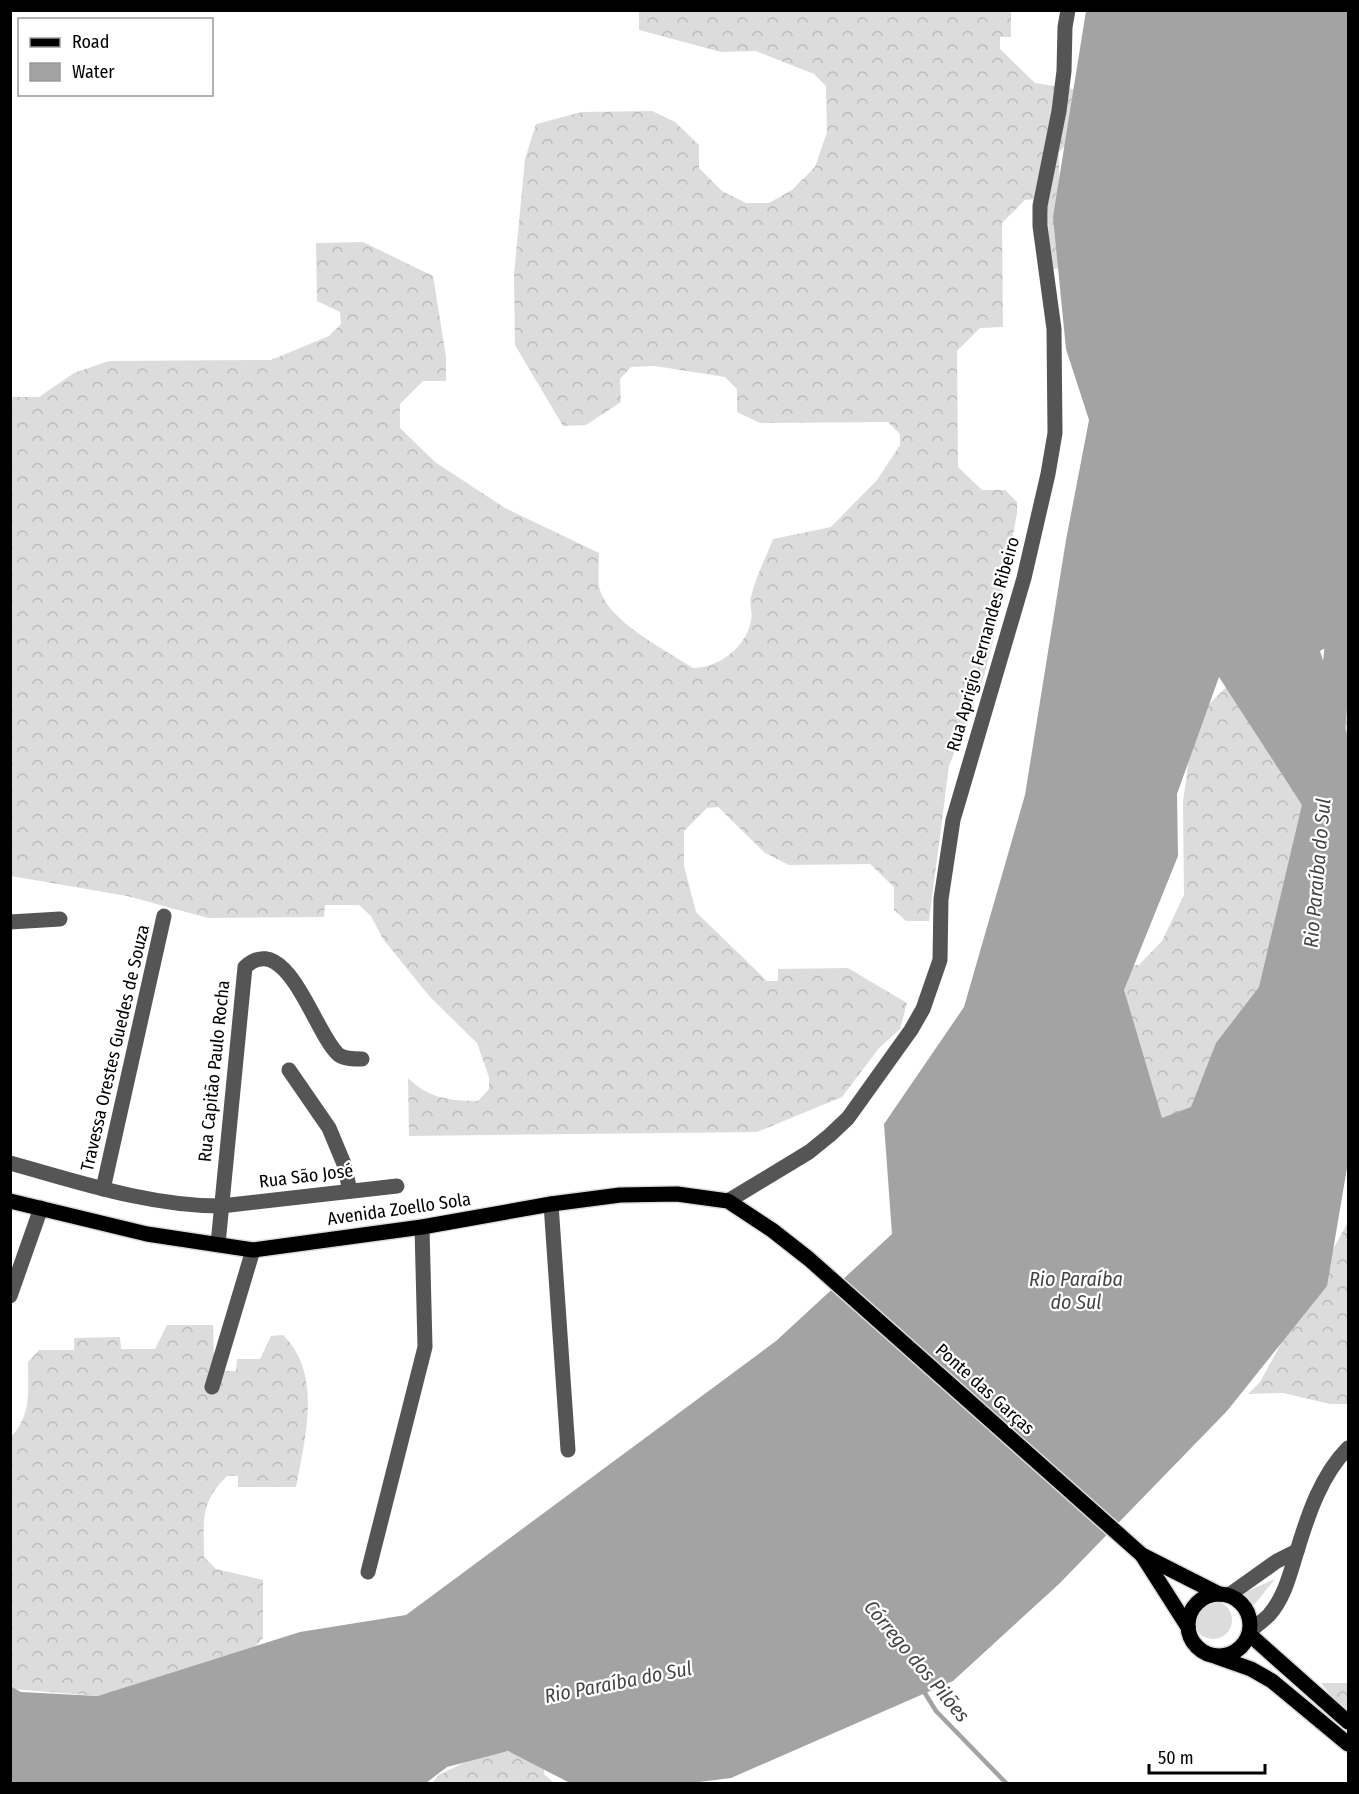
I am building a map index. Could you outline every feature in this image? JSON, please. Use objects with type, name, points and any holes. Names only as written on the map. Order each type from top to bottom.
[{"type":"main road","name":"Avenida Zoello Sola","points":[[10,1200],[147,1234],[253,1250],[423,1227],[550,1204],[620,1196],[677,1194],[728,1201],[772,1230],[809,1259]]},
{"type":"main road","name":"Ponte das Garças","points":[[809,1259],[1138,1551]]},
{"type":"main road","points":[[1138,1551],[1238,1600],[1245,1607],[1250,1617],[1250,1632],[1243,1646],[1224,1656],[1214,1656]]},
{"type":"main road","points":[[1138,1551],[1188,1627]]},
{"type":"main road","points":[[1224,1594],[1209,1595],[1193,1607],[1188,1627],[1190,1637],[1196,1646],[1204,1652],[1251,1669],[1272,1681],[1348,1744]]},
{"type":"main road","points":[[1250,1632],[1348,1722]]},
{"type":"street","name":"Rua Aprigio Fernandes Ribeiro","points":[[728,1201],[808,1152],[830,1136],[848,1118],[911,1030],[923,1009],[940,960],[941,899],[953,820],[1024,578],[1055,433],[1054,329],[1040,226],[1040,206],[1059,111],[1068,10]]},
{"type":"street","name":"Travessa Orestes Guedes de Souza","points":[[103,1189],[164,916]]},
{"type":"street","points":[[10,922],[60,919]]},
{"type":"street","name":"Rua Capitão Paulo Rocha","points":[[221,1206],[245,967],[252,961],[262,959],[274,962],[288,972],[330,1045],[340,1056],[362,1059]]},
{"type":"street","points":[[289,1070],[329,1128],[344,1164],[350,1191]]},
{"type":"street","name":"Rua São José","points":[[10,1163],[103,1189],[192,1206],[221,1206],[397,1186]]},
{"type":"street","points":[[550,1204],[568,1450]]},
{"type":"street","points":[[218,1244],[221,1206]]},
{"type":"street","points":[[10,1296],[41,1208]]},
{"type":"street","points":[[368,1572],[425,1347],[423,1227]]},
{"type":"street","points":[[212,1387],[253,1250]]},
{"type":"street","points":[[1250,1632],[1269,1614],[1281,1597],[1321,1487],[1335,1462],[1348,1448]]},
{"type":"street","points":[[1224,1594],[1297,1551]]},
{"type":"green space","points":[[639,11],[1011,11],[1011,37],[1000,37],[1000,49],[1035,83],[1105,94],[1082,129],[1059,152],[1060,233],[1072,268],[1049,269],[1048,211],[1036,199],[1025,200],[1002,223],[1003,327],[980,328],[957,351],[958,467],[982,490],[1005,490],[1017,502],[1017,513],[994,637],[984,676],[949,766],[929,921],[906,921],[894,910],[894,887],[870,864],[789,865],[765,853],[718,807],[707,808],[684,831],[684,866],[696,912],[767,981],[778,981],[778,969],[848,968],[907,1003],[900,1029],[879,1048],[842,1097],[757,1132],[409,1136],[408,1078],[423,1090],[440,1097],[478,1101],[489,1089],[489,1077],[477,1043],[430,997],[383,939],[371,916],[359,905],[325,905],[324,917],[208,918],[127,896],[11,876],[10,397],[39,397],[74,373],[109,361],[271,360],[329,336],[341,324],[340,312],[317,301],[316,243],[363,242],[433,276],[446,357],[446,381],[423,381],[400,404],[400,428],[435,462],[505,508],[599,553],[599,586],[604,599],[612,611],[638,633],[693,668],[721,660],[737,647],[748,630],[753,590],[773,539],[831,527],[877,480],[900,445],[900,434],[888,422],[760,423],[737,412],[737,389],[725,377],[655,366],[631,367],[620,379],[621,402],[586,425],[563,426],[515,345],[514,275],[525,159],[536,124],[582,112],[652,111],[675,122],[699,145],[699,168],[722,191],[746,203],[769,203],[792,190],[815,167],[827,132],[826,86],[814,74],[756,51],[721,52],[639,30]]},
{"type":"green space","points":[[1332,649],[1348,651],[1348,745],[1333,707]]},
{"type":"green space","points":[[1228,685],[1311,777],[1290,975],[1153,1162],[1115,965],[1139,965],[1162,941],[1184,895],[1183,802],[1194,720]]},
{"type":"green space","points":[[1348,1222],[1348,1404],[1330,1404],[1283,1393],[1248,1394],[1260,1382]]},
{"type":"green space","points":[[167,1325],[213,1325],[214,1360],[225,1371],[236,1371],[237,1359],[260,1359],[271,1336],[283,1335],[295,1351],[303,1368],[308,1407],[296,1487],[238,1487],[238,1476],[227,1476],[212,1495],[205,1514],[204,1557],[216,1569],[263,1580],[263,1638],[240,1662],[125,1698],[11,1689],[10,1438],[17,1430],[25,1412],[28,1393],[28,1362],[39,1350],[74,1350],[74,1338],[120,1337],[121,1349],[155,1349]]},
{"type":"green space","points":[[1275,1579],[1254,1605],[1243,1593]]},
{"type":"green space","points":[[1213,1601],[1226,1607],[1232,1620],[1226,1633],[1213,1639],[1200,1633],[1194,1620],[1200,1607]]},
{"type":"green space","points":[[1321,1683],[1348,1683],[1348,1712],[1337,1703]]},
{"type":"green space","points":[[544,1751],[544,1774],[554,1783],[431,1784],[439,1775],[486,1752]]},
{"type":"water","name":"Rio Paraíba do Sul","points":[[1086,11],[1348,11],[1348,635],[1320,651],[1348,737],[1348,1162],[1327,1286],[1227,1411],[1059,1584],[953,1681],[731,1778],[683,1784],[570,1783],[508,1751],[447,1767],[426,1783],[11,1783],[10,1686],[21,1692],[98,1696],[300,1632],[406,1615],[776,1341],[892,1234],[884,1124],[964,1007],[1025,795],[1066,540],[1089,420],[1066,349],[1053,217]],"holes":[[[1219,677],[1302,805],[1259,987],[1216,1043],[1191,1107],[1162,1118],[1124,990],[1178,856],[1177,794]]]},
{"type":"waterway","name":"Rio Paraíba do Sul","points":[[1331,730],[1348,541]]},
{"type":"waterway","name":"Córrego dos Pilões","points":[[923,1690],[936,1711],[1007,1784]]}]
